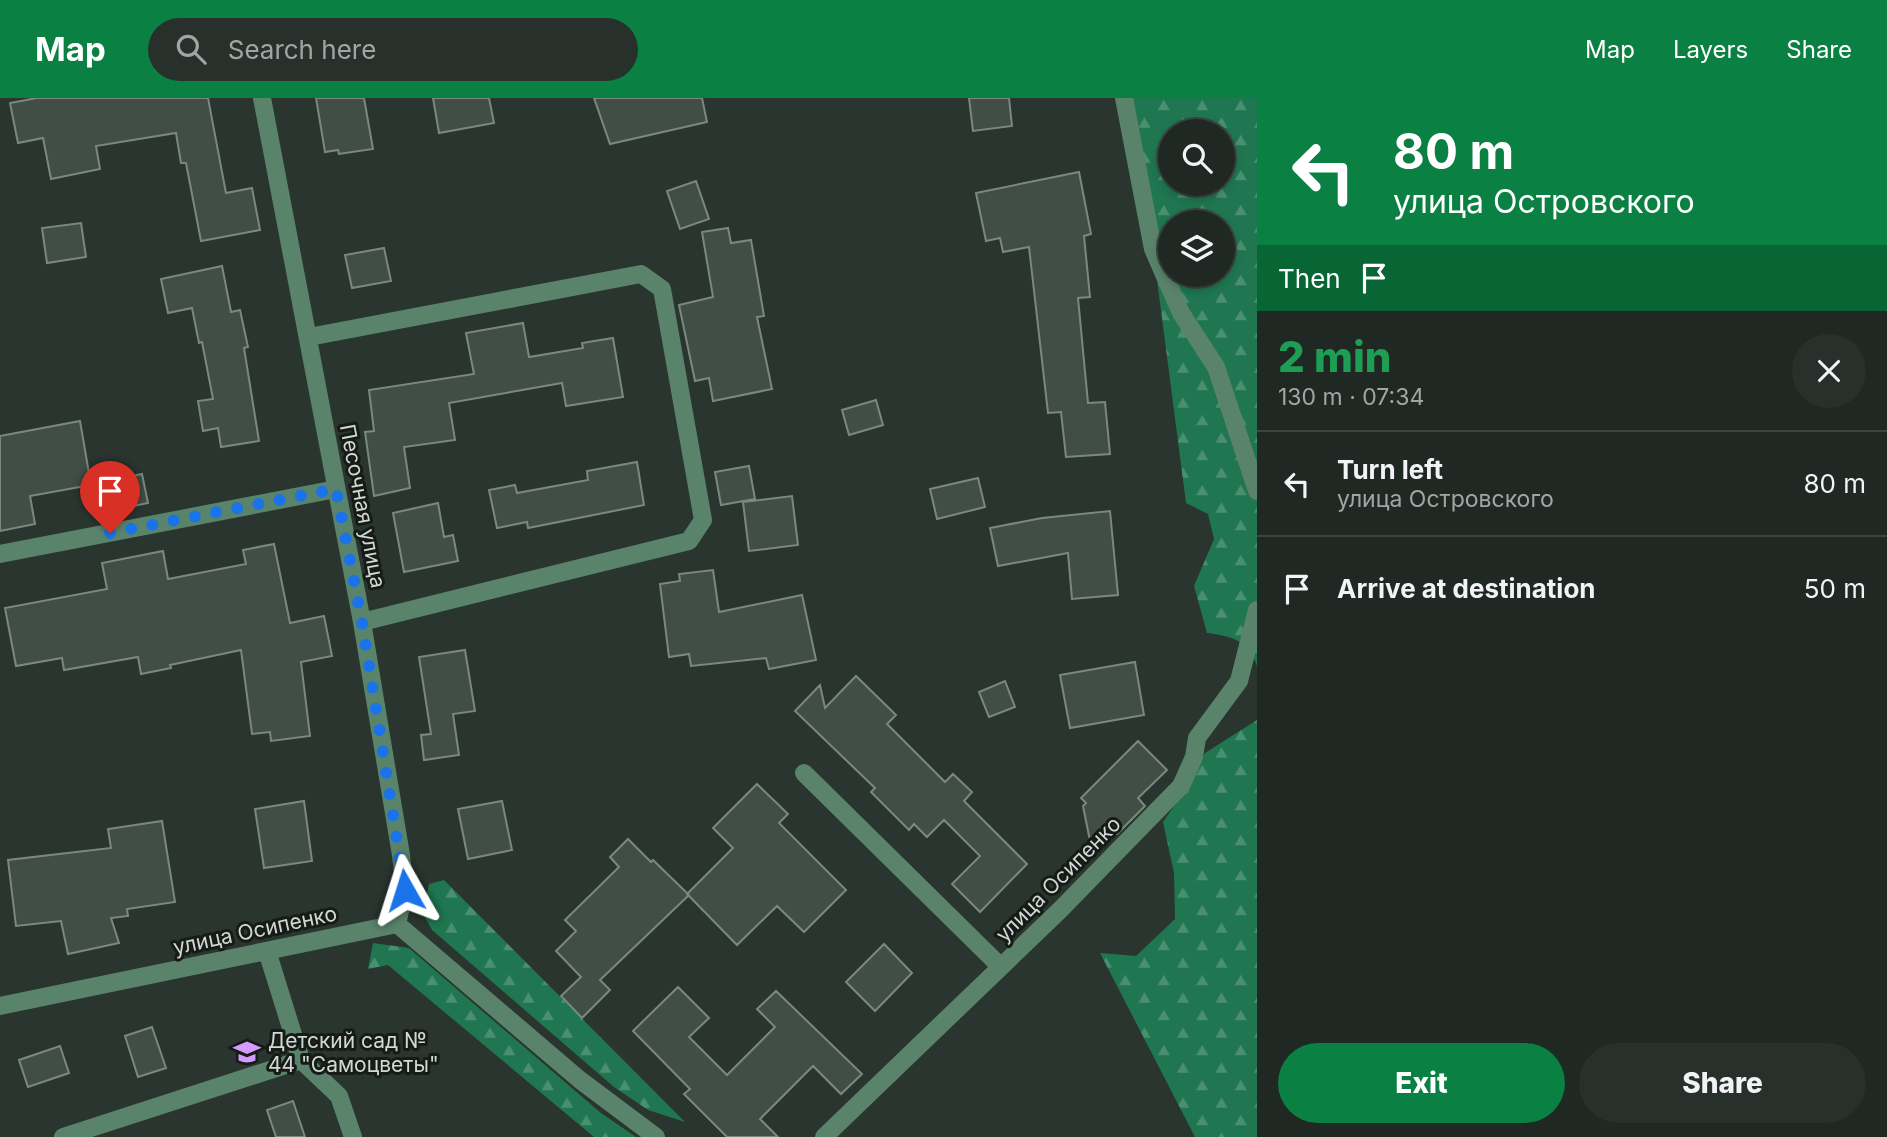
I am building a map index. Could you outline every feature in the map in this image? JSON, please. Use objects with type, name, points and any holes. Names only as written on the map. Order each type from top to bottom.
[{"type":"street","name":"Песочная улица","points":[[262,98],[362,622],[401,855],[405,890],[397,925]]},
{"type":"street","points":[[1124,98],[1153,249],[1181,313],[1216,367],[1257,491]]},
{"type":"street","points":[[309,337],[641,274],[662,289],[702,520],[689,541],[362,622]]},
{"type":"street","points":[[0,554],[336,489]]},
{"type":"street","name":"улица Осипенко","points":[[824,1137],[1070,901],[1181,786],[1194,757],[1197,738],[1239,681],[1257,610]]},
{"type":"street","points":[[804,773],[1001,967]]},
{"type":"street","points":[[397,925],[580,1080],[656,1137]]},
{"type":"street","name":"улица Осипенко","points":[[0,1006],[397,925]]},
{"type":"street","points":[[267,951],[301,1060],[339,1096],[353,1137]]},
{"type":"street","points":[[63,1137],[301,1060]]},
{"type":"green space","points":[[1124,98],[1257,98],[1257,666],[1249,651],[1238,641],[1207,633],[1194,586],[1214,539],[1208,514],[1186,503],[1153,249]]},
{"type":"green space","points":[[1257,720],[1257,1137],[1195,1137],[1100,953],[1136,956],[1175,919],[1174,873],[1163,822],[1190,783],[1205,753]]},
{"type":"green space","points":[[444,880],[685,1122],[648,1110],[614,1087],[432,930],[423,914],[429,884]]},
{"type":"green space","points":[[373,943],[409,948],[601,1113],[636,1137],[594,1137],[388,965],[368,969]]},
{"type":"building","points":[[37,98],[208,98],[226,193],[252,188],[260,230],[201,241],[186,163],[181,163],[176,133],[96,146],[100,169],[51,179],[43,138],[18,143],[10,103]]},
{"type":"building","points":[[316,98],[364,98],[373,149],[339,154],[338,150],[325,152]]},
{"type":"building","points":[[433,98],[489,98],[494,123],[439,133]]},
{"type":"building","points":[[594,98],[702,98],[707,122],[610,144]]},
{"type":"building","points":[[969,98],[1009,98],[1012,126],[973,131]]},
{"type":"building","points":[[1079,172],[1091,234],[1084,236],[1090,297],[1078,298],[1088,403],[1105,402],[1110,454],[1066,457],[1061,412],[1048,413],[1029,247],[1003,252],[1000,238],[986,241],[976,193]]},
{"type":"building","points":[[696,181],[709,219],[680,229],[667,191]]},
{"type":"building","points":[[81,223],[86,257],[47,263],[42,228]]},
{"type":"building","points":[[728,228],[731,243],[751,240],[764,316],[757,317],[772,389],[713,401],[709,378],[695,381],[679,305],[713,297],[702,232]]},
{"type":"building","points":[[384,248],[391,281],[352,288],[345,255]]},
{"type":"building","points":[[222,266],[231,312],[240,310],[248,347],[244,348],[259,441],[221,447],[218,428],[203,431],[198,401],[213,399],[192,308],[168,313],[161,279]]},
{"type":"building","points":[[523,323],[529,357],[583,348],[582,343],[613,338],[623,397],[566,406],[562,383],[449,403],[455,440],[404,447],[410,488],[374,496],[365,432],[374,431],[369,390],[474,374],[466,333]]},
{"type":"building","points":[[876,400],[883,425],[849,435],[842,410]]},
{"type":"building","points":[[80,421],[91,485],[30,496],[35,524],[0,531],[0,436]]},
{"type":"building","points":[[637,462],[644,505],[528,528],[527,522],[497,528],[489,490],[515,485],[517,493],[588,480],[587,471]]},
{"type":"building","points":[[749,466],[755,499],[721,505],[715,472]]},
{"type":"building","points":[[142,474],[148,503],[119,509],[113,480]]},
{"type":"building","points":[[978,478],[985,507],[937,519],[930,489]]},
{"type":"building","points":[[792,496],[798,545],[749,551],[743,502]]},
{"type":"building","points":[[438,503],[444,537],[453,535],[458,561],[404,572],[393,513]]},
{"type":"building","points":[[1110,511],[1118,595],[1072,599],[1068,553],[998,566],[990,528],[1042,518]]},
{"type":"building","points":[[274,544],[290,623],[324,616],[332,656],[301,662],[310,736],[271,741],[270,732],[252,734],[241,650],[141,674],[138,657],[64,670],[62,658],[16,666],[5,608],[107,589],[102,563],[163,551],[168,579],[246,564],[243,550]]},
{"type":"building","points":[[713,570],[719,612],[802,595],[816,660],[769,669],[766,658],[691,666],[689,654],[669,657],[660,584],[680,581],[679,574]]},
{"type":"building","points":[[465,650],[475,711],[453,714],[459,755],[424,760],[421,735],[431,734],[419,657]]},
{"type":"building","points":[[1135,662],[1144,715],[1070,728],[1060,675]]},
{"type":"building","points":[[856,676],[896,715],[887,724],[945,782],[953,774],[972,792],[964,801],[1027,864],[980,912],[952,884],[980,856],[944,820],[927,837],[914,824],[909,830],[871,792],[875,788],[795,711],[820,685],[825,708]]},
{"type":"building","points":[[1005,681],[1015,707],[989,717],[979,692]]},
{"type":"building","points":[[1138,741],[1167,770],[1138,798],[1145,806],[1117,834],[1110,827],[1091,846],[1083,806],[1086,803],[1081,798]]},
{"type":"building","points":[[757,784],[788,814],[779,823],[846,890],[804,932],[777,906],[737,945],[687,894],[733,848],[713,828]]},
{"type":"building","points":[[304,801],[312,861],[264,868],[255,809]]},
{"type":"building","points":[[502,801],[512,850],[468,859],[458,809]]},
{"type":"building","points":[[162,821],[175,902],[127,909],[128,916],[111,918],[119,943],[68,954],[61,921],[16,926],[8,860],[111,848],[108,829]]},
{"type":"building","points":[[628,839],[689,895],[600,980],[610,990],[582,1018],[561,996],[581,977],[556,951],[576,931],[565,920],[619,867],[610,857]]},
{"type":"building","points":[[884,944],[912,973],[875,1011],[846,982]]},
{"type":"building","points":[[678,987],[709,1018],[689,1037],[727,1075],[775,1027],[757,1009],[776,991],[862,1074],[841,1094],[813,1066],[760,1119],[778,1137],[727,1137],[684,1094],[690,1089],[633,1031]]},
{"type":"building","points":[[152,1027],[166,1068],[138,1077],[125,1036]]},
{"type":"building","points":[[60,1046],[69,1073],[28,1087],[19,1060]]},
{"type":"building","points":[[293,1101],[305,1137],[276,1137],[267,1110]]},
{"type":"place","name":"Детский сад № 44 \"Самоцветы\"","points":[[247,1052]]},
{"type":"route","points":[[110,533],[336,489],[362,622],[405,890]]}]
